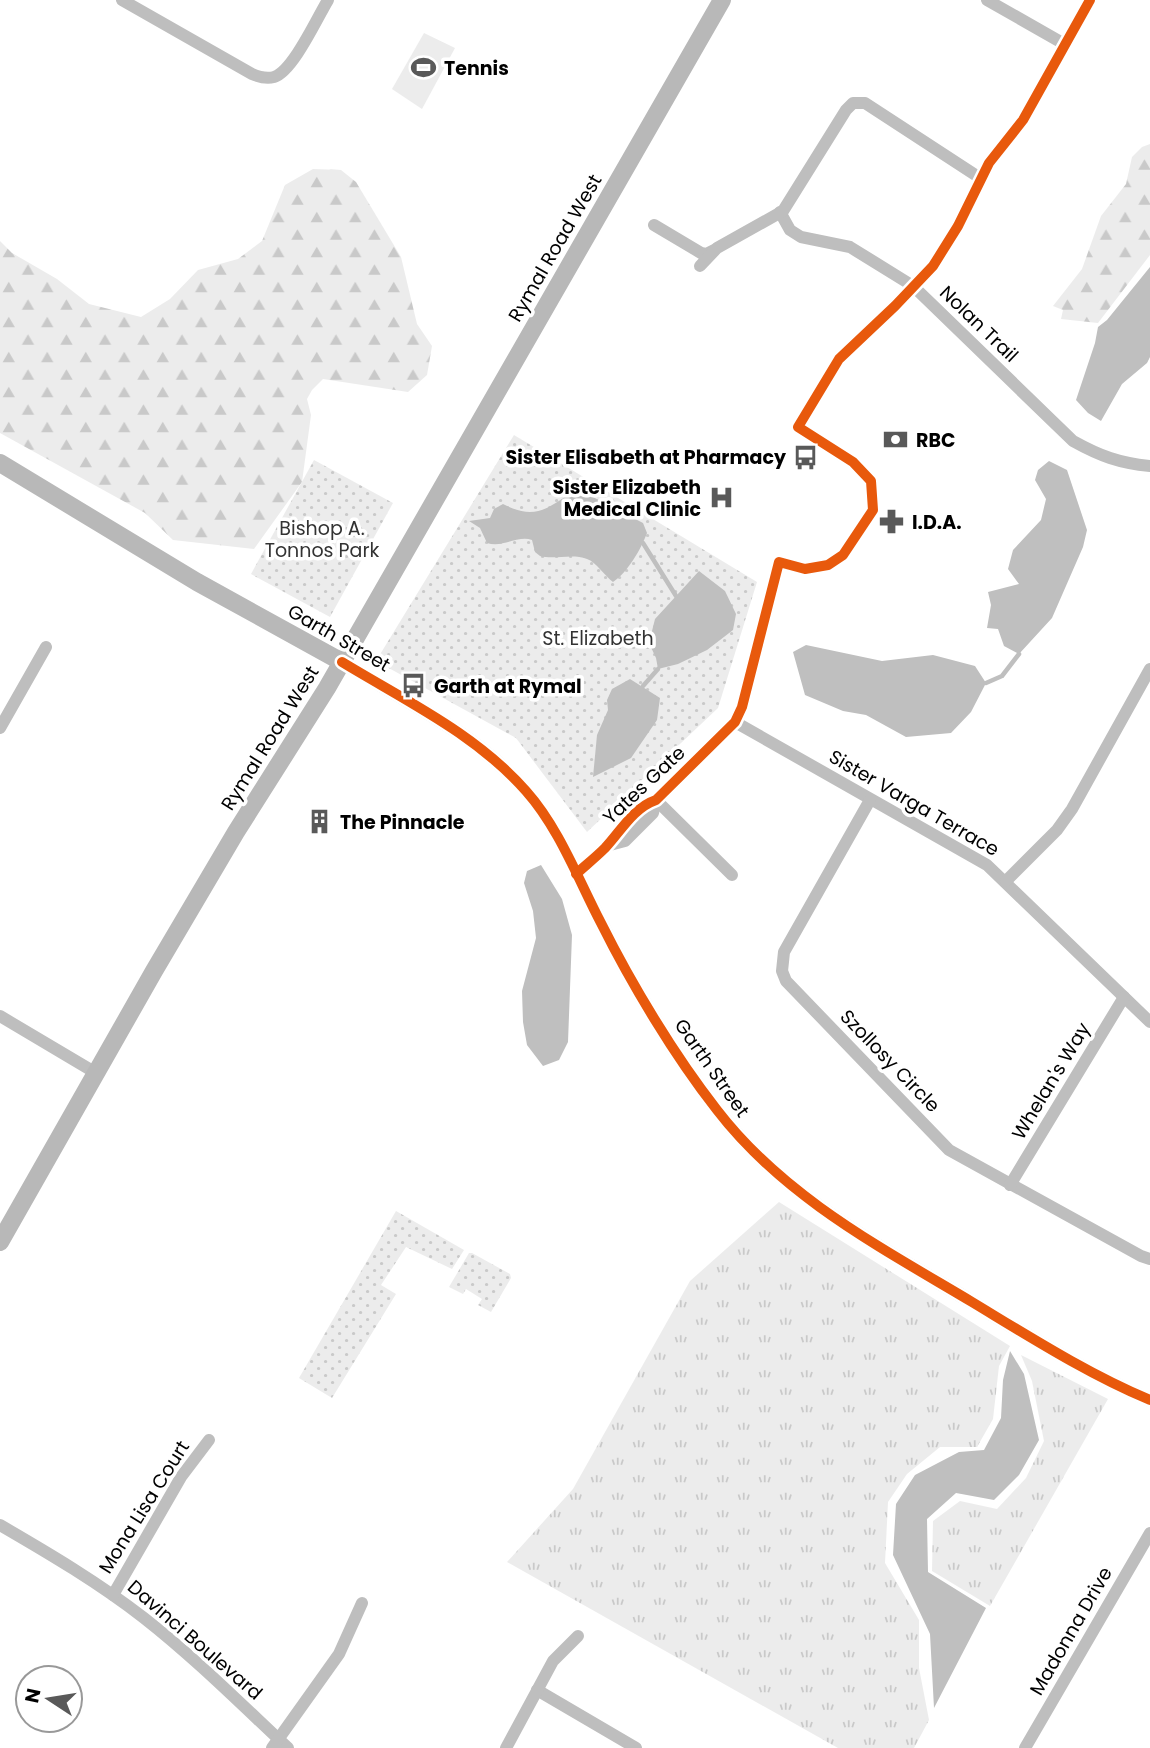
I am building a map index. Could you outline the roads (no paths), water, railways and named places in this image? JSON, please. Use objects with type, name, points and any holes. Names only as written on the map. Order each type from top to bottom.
[{"type":"main road","name":"Rymal Road West","points":[[0,1242],[236,832],[342,662],[722,0]]},
{"type":"main road","name":"Garth Street","points":[[0,463],[197,582],[342,662]]},
{"type":"street","points":[[122,0],[252,74],[267,78],[275,77],[288,67],[328,0]]},
{"type":"street","points":[[987,0],[1066,45]]},
{"type":"street","points":[[736,722],[779,562],[805,569],[828,565],[843,555],[873,510],[871,481],[849,461],[798,427],[839,359],[933,267],[958,226],[980,178],[1023,120],[1090,0]]},
{"type":"street","points":[[654,225],[706,254],[780,212],[853,103],[865,103],[980,178]]},
{"type":"street","name":"Nolan Trail","points":[[780,212],[790,230],[801,237],[850,247],[913,286],[1073,441],[1098,455],[1127,464],[1150,466]]},
{"type":"street","points":[[700,267],[717,248]]},
{"type":"street","points":[[0,728],[46,647]]},
{"type":"street","name":"Garth Street","points":[[342,662],[474,742],[496,760],[536,802],[630,974],[694,1078],[741,1139],[774,1171],[845,1227],[1084,1367],[1150,1400]]},
{"type":"street","points":[[1006,881],[1072,810],[1150,669]]},
{"type":"street","name":"Yates Gate","points":[[576,874],[606,846],[625,841],[653,813],[656,800],[736,722]]},
{"type":"street","name":"Sister Varga Terrace","points":[[736,722],[987,865],[1150,1022]]},
{"type":"street","name":"Yates Gate","points":[[656,800],[733,875]]},
{"type":"street","name":"Szollosy Circle","points":[[870,800],[784,952],[782,971],[786,981],[949,1150],[1150,1259]]},
{"type":"street","name":"Whelan's Way","points":[[1010,1185],[1124,997]]},
{"type":"street","points":[[0,1016],[96,1073]]},
{"type":"street","name":"Mona Lisa Court","points":[[113,1595],[181,1477],[209,1440]]},
{"type":"street","name":"Davinci Boulevard","points":[[0,1525],[113,1595],[187,1654],[279,1745]]},
{"type":"street","name":"Madonna Drive","points":[[1026,1748],[1150,1533]]},
{"type":"street","points":[[279,1745],[339,1654],[362,1603]]},
{"type":"street","points":[[506,1748],[553,1661],[578,1636]]},
{"type":"street","points":[[537,1690],[636,1748]]},
{"type":"waterway","points":[[643,543],[676,596]]},
{"type":"waterway","points":[[986,683],[1002,676],[1019,654]]},
{"type":"waterway","points":[[643,686],[658,669]]},
{"type":"place","name":"Tennis","points":[[424,68]]},
{"type":"place","name":"RBC","points":[[896,440]]},
{"type":"place","name":"Sister Elisabeth at Pharmacy","points":[[806,457]]},
{"type":"place","name":"Sister Elizabeth Medical Clinic","points":[[721,498]]},
{"type":"place","name":"I.D.A.","points":[[892,522]]},
{"type":"place","name":"Garth at Rymal","points":[[414,686]]},
{"type":"place","name":"The Pinnacle","points":[[320,822]]},
{"type":"park label","name":"Bishop A. Tonnos Park","points":[[322,539]]},
{"type":"park label","name":"St. Elizabeth","points":[[598,638]]}]
